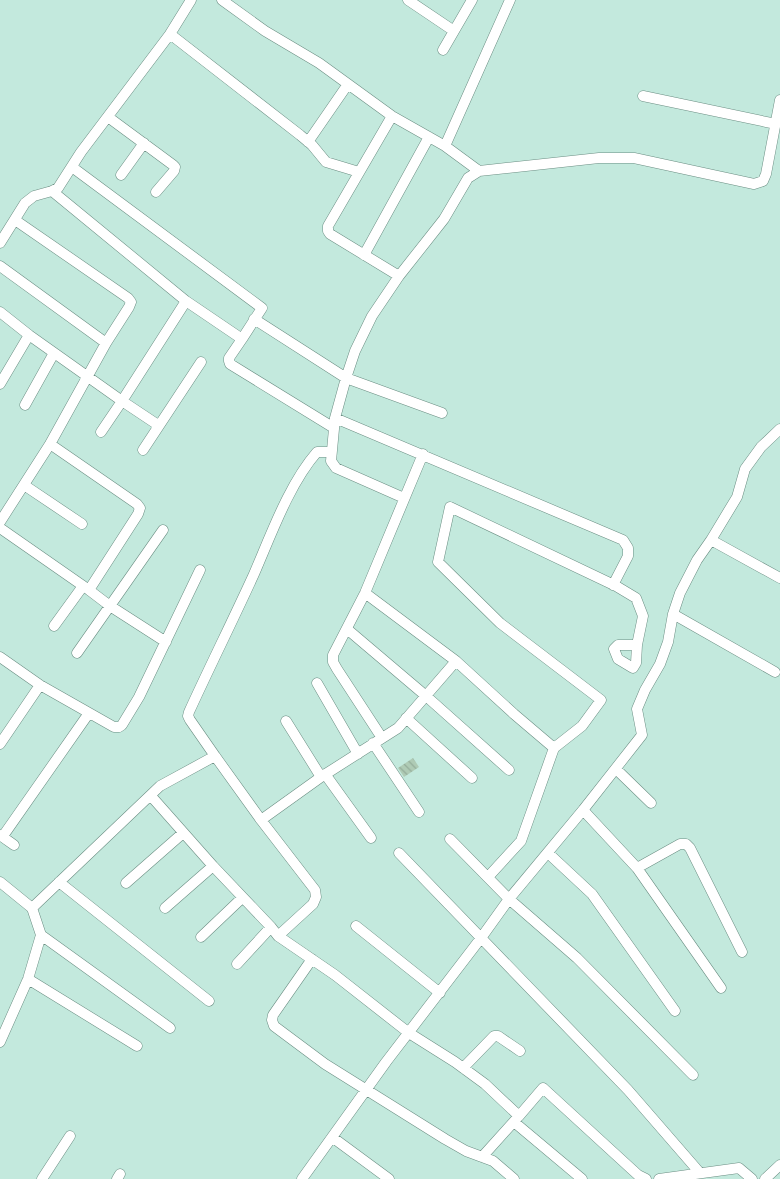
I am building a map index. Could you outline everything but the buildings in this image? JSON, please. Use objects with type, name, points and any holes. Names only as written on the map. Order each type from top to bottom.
[{"type":"street","points":[[0,243],[25,203],[34,196],[58,188],[170,34],[191,0]]},
{"type":"street","points":[[222,0],[265,31],[319,63],[392,116],[445,146],[479,171]]},
{"type":"street","points":[[408,0],[454,31]]},
{"type":"street","points":[[443,50],[472,0]]},
{"type":"street","points":[[445,146],[510,0]]},
{"type":"street","points":[[170,34],[308,142],[326,162],[359,172]]},
{"type":"street","points":[[308,142],[348,84]]},
{"type":"street","points":[[643,96],[776,124]]},
{"type":"street","points":[[404,498],[336,468],[331,461],[335,423],[355,350],[372,316],[399,276],[444,219],[468,178],[479,171],[599,158],[634,158],[754,184],[763,182],[780,100]]},
{"type":"street","points":[[392,116],[328,226],[328,231],[399,276]]},
{"type":"street","points":[[108,117],[175,167],[156,192]]},
{"type":"street","points":[[364,254],[429,137]]},
{"type":"street","points":[[121,175],[144,143]]},
{"type":"street","points":[[72,167],[262,308],[229,358],[230,364],[335,423],[422,454],[622,540],[628,548],[628,556],[613,585]]},
{"type":"street","points":[[52,191],[186,301],[242,339]]},
{"type":"street","points":[[0,522],[50,444],[87,376],[131,302],[128,298],[14,220]]},
{"type":"street","points":[[0,266],[106,343]]},
{"type":"street","points":[[102,432],[186,301]]},
{"type":"street","points":[[0,312],[54,353],[158,425]]},
{"type":"street","points":[[254,319],[346,378],[442,413]]},
{"type":"street","points":[[0,384],[29,335]]},
{"type":"street","points":[[25,405],[54,353]]},
{"type":"street","points":[[143,450],[201,362]]},
{"type":"street","points":[[302,1179],[509,898],[548,853],[642,735],[637,709],[645,690],[660,664],[668,642],[673,614],[680,593],[697,560],[737,497],[745,469],[761,447],[780,430]]},
{"type":"street","points":[[50,444],[137,504],[140,508],[138,514],[86,588],[54,626]]},
{"type":"street","points":[[278,936],[313,904],[316,897],[315,890],[261,820],[190,720],[188,712],[287,500],[308,462],[317,452],[331,452]]},
{"type":"street","points":[[419,812],[336,669],[333,655],[365,593],[422,454]]},
{"type":"street","points":[[24,485],[82,524]]},
{"type":"street","points":[[488,877],[521,841],[554,748],[582,726],[601,700],[500,623],[438,562],[450,507],[613,585],[636,598],[643,616],[637,645]]},
{"type":"street","points":[[0,528],[110,606],[166,642]]},
{"type":"street","points":[[77,653],[163,530]]},
{"type":"street","points":[[711,540],[780,578]]},
{"type":"street","points":[[0,657],[40,685],[114,727],[118,727],[122,725],[139,697],[200,570]]},
{"type":"street","points":[[365,593],[456,661],[554,748]]},
{"type":"street","points":[[673,614],[775,672]]},
{"type":"street","points":[[347,629],[509,770]]},
{"type":"street","points":[[261,820],[323,776],[398,728],[456,661]]},
{"type":"street","points":[[317,683],[358,754]]},
{"type":"street","points":[[0,744],[40,685]]},
{"type":"street","points":[[14,845],[1,836],[89,713]]},
{"type":"street","points":[[406,718],[472,778]]},
{"type":"street","points":[[286,721],[323,776],[371,838]]},
{"type":"street","points":[[32,908],[160,786],[216,756]]},
{"type":"street","points":[[616,769],[651,803]]},
{"type":"street","points":[[150,796],[278,936],[312,959],[409,1032],[485,1084],[516,1119],[582,1179]]},
{"type":"street","points":[[583,810],[638,868],[721,988]]},
{"type":"street","points":[[126,884],[183,833]]},
{"type":"street","points":[[450,839],[509,898],[578,958],[693,1075]]},
{"type":"street","points":[[638,868],[680,844],[686,844],[690,848],[742,952]]},
{"type":"street","points":[[399,853],[628,1090],[700,1173]]},
{"type":"street","points":[[548,853],[592,894],[675,1012]]},
{"type":"street","points":[[165,908],[212,866]]},
{"type":"street","points":[[0,882],[32,908],[41,935],[28,979],[0,1042]]},
{"type":"street","points":[[59,882],[209,1001]]},
{"type":"street","points":[[201,937],[242,898]]},
{"type":"street","points":[[356,926],[440,993]]},
{"type":"street","points":[[237,964],[271,927]]},
{"type":"street","points":[[41,935],[170,1028]]},
{"type":"street","points":[[312,959],[273,1014],[274,1026],[325,1064],[445,1139],[466,1151],[493,1161],[514,1179]]},
{"type":"street","points":[[28,979],[137,1046]]},
{"type":"street","points":[[463,1068],[494,1036],[498,1036],[520,1051]]},
{"type":"street","points":[[482,1157],[543,1088],[638,1175],[646,1179]]},
{"type":"street","points":[[42,1179],[70,1136]]},
{"type":"street","points":[[332,1137],[389,1179]]},
{"type":"street","points":[[765,1179],[780,1166]]},
{"type":"street","points":[[659,1179],[739,1168],[752,1179]]}]
